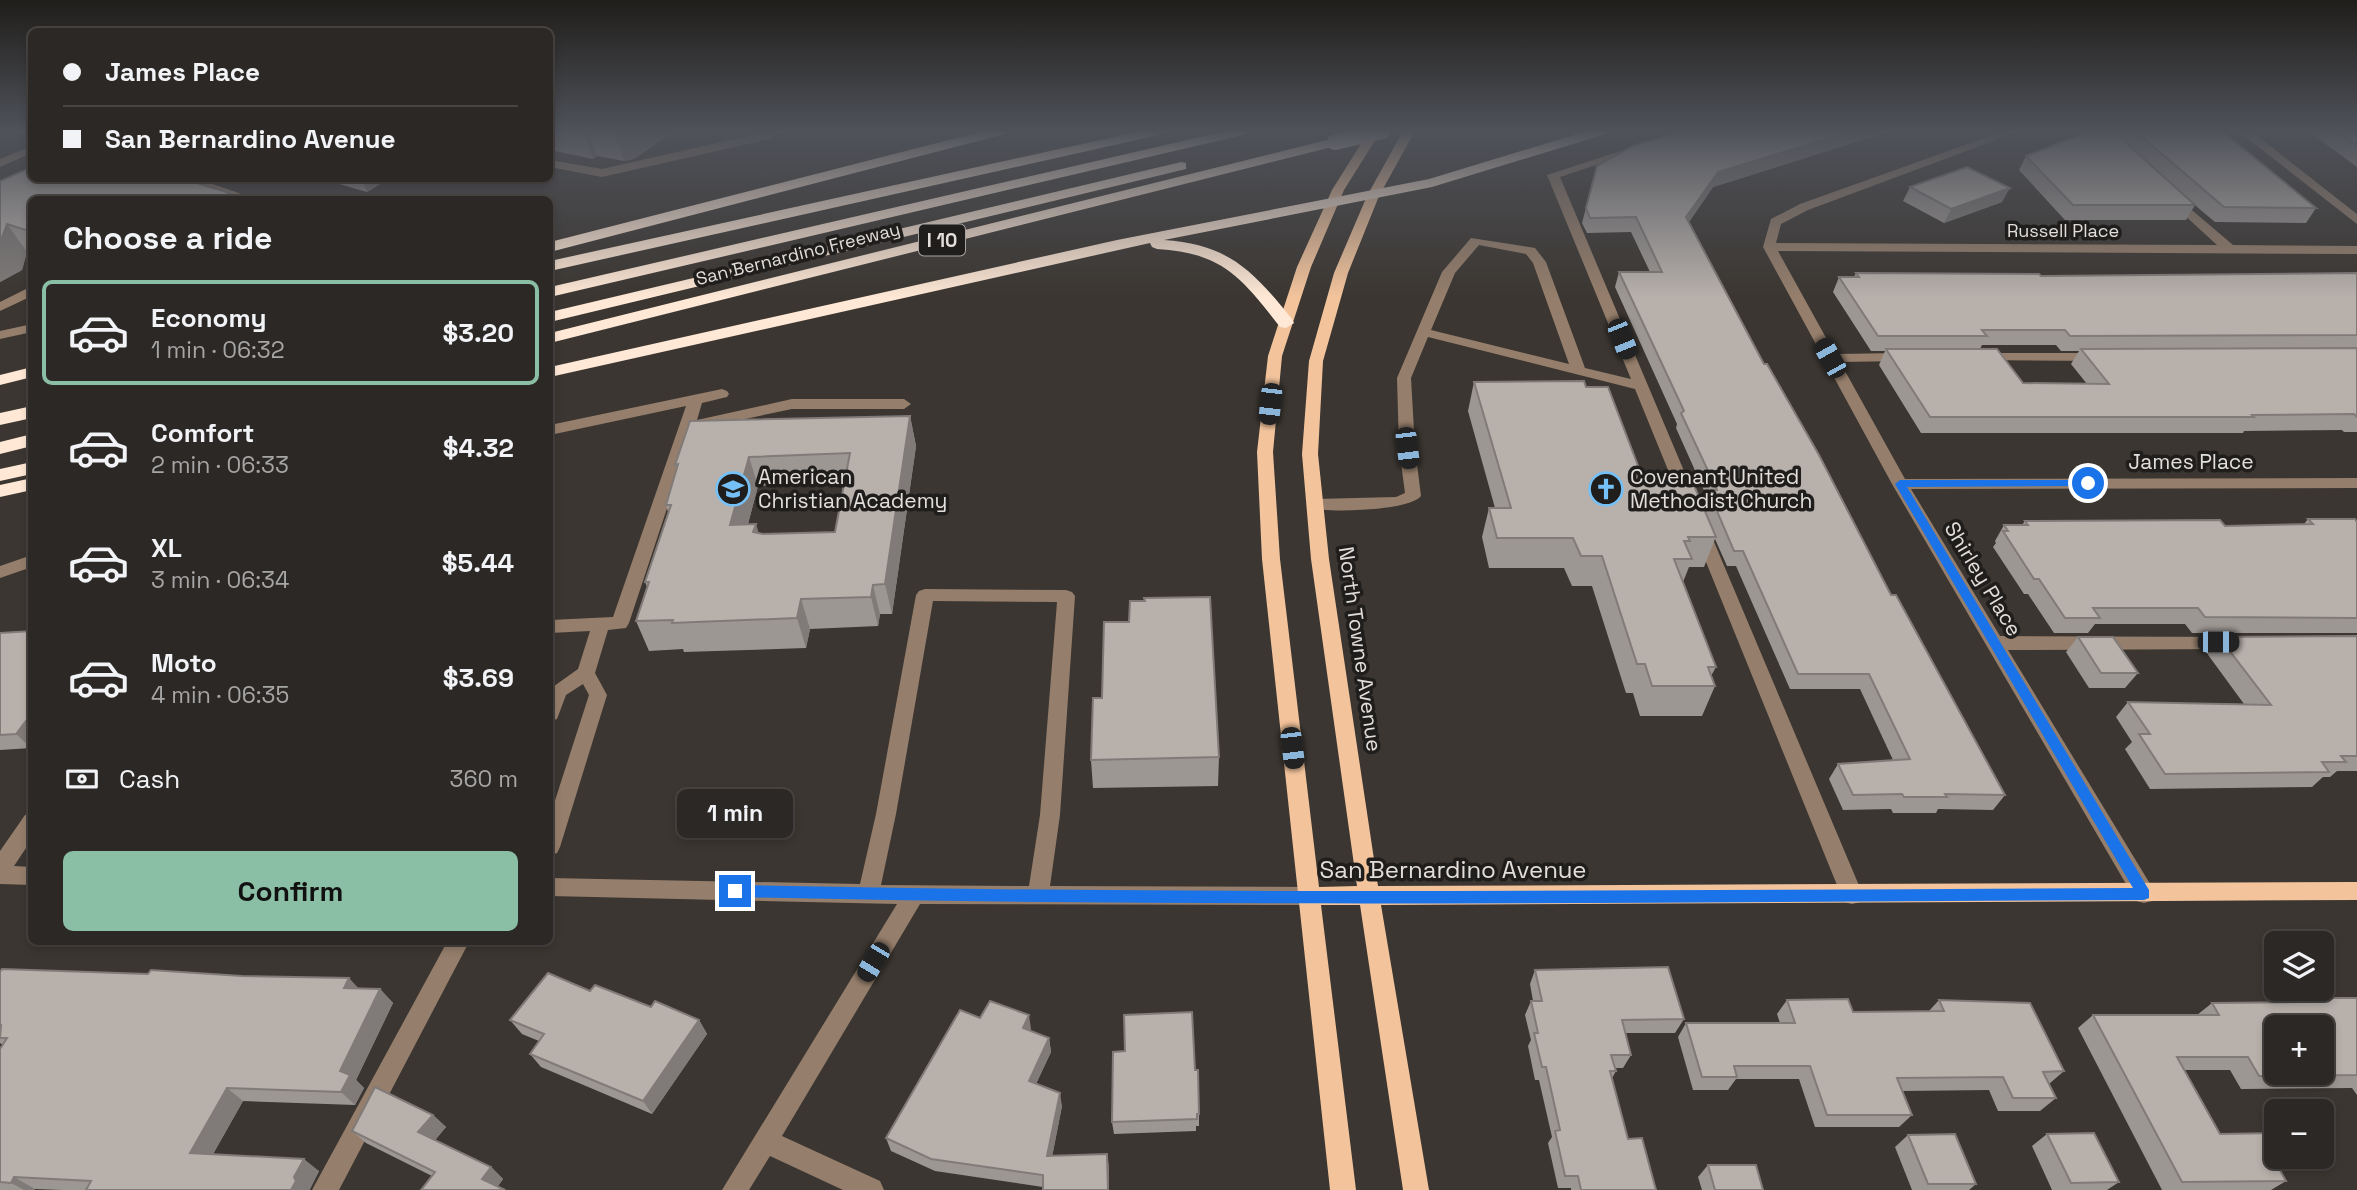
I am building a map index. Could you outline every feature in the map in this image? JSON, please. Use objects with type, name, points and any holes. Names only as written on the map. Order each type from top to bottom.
[{"type":"highway","points":[[553,246],[783,187]]},
{"type":"highway","name":"San Bernardino Freeway","points":[[553,266],[910,187]]},
{"type":"highway","points":[[553,291],[1004,187]]},
{"type":"highway","points":[[553,316],[1092,187]]},
{"type":"highway","name":"San Bernardino Freeway","points":[[553,337],[1157,187]]},
{"type":"highway","points":[[553,371],[1117,245],[1417,187]]},
{"type":"highway","points":[[1117,245],[1170,244],[1205,250],[1233,263],[1252,280],[1286,323]]},
{"type":"highway","points":[[0,380],[28,373]]},
{"type":"highway","points":[[0,389],[28,383]]},
{"type":"highway","points":[[0,419],[28,413]]},
{"type":"highway","points":[[0,448],[28,441]]},
{"type":"highway","points":[[0,475],[28,469]]},
{"type":"highway","points":[[0,491],[28,485]]},
{"type":"main road","points":[[1341,187],[1304,267],[1275,356],[1265,452],[1272,572],[1343,1190]]},
{"type":"main road","name":"North Towne Avenue","points":[[1379,187],[1341,273],[1316,361],[1310,454],[1320,559],[1369,897],[1416,1190]]},
{"type":"main road","name":"San Bernardino Avenue","points":[[1308,896],[2357,891]]},
{"type":"street","points":[[209,187],[240,196]]},
{"type":"street","points":[[1558,187],[1852,895]]},
{"type":"street","points":[[1769,247],[1775,222],[1804,207],[1861,187]]},
{"type":"street","points":[[2161,187],[2230,250]]},
{"type":"street","points":[[2315,187],[2357,220]]},
{"type":"street","points":[[1315,505],[1398,502],[1413,496],[1407,448],[1404,378],[1449,272],[1476,241],[1530,250],[1539,262],[1579,371]]},
{"type":"street","name":"Russell Place","points":[[1769,247],[2357,250]]},
{"type":"street","name":"Shirley Place","points":[[1769,247],[1900,484],[2144,894]]},
{"type":"street","points":[[0,307],[28,292]]},
{"type":"street","points":[[0,335],[28,329]]},
{"type":"street","points":[[1423,332],[1641,386]]},
{"type":"street","points":[[1830,358],[1913,357]]},
{"type":"street","points":[[1969,357],[2121,357]]},
{"type":"street","points":[[553,429],[722,394]]},
{"type":"street","points":[[553,626],[620,623],[696,399]]},
{"type":"street","points":[[687,426],[792,404],[904,404]]},
{"type":"street","name":"James Place","points":[[1900,484],[2357,482]]},
{"type":"street","points":[[0,572],[28,562]]},
{"type":"street","points":[[868,894],[886,814],[925,595],[1066,596],[1050,815],[1038,895]]},
{"type":"street","points":[[553,705],[558,691],[586,673],[601,624]]},
{"type":"street","points":[[1995,643],[2259,642]]},
{"type":"street","points":[[553,838],[598,695],[586,673]]},
{"type":"street","points":[[0,869],[28,827]]},
{"type":"street","points":[[0,875],[28,876]]},
{"type":"street","name":"San Bernardino Avenue","points":[[553,887],[914,895],[1308,896]]},
{"type":"street","points":[[735,1190],[914,895]]},
{"type":"street","points":[[326,1190],[456,945]]},
{"type":"street","points":[[765,1141],[871,1190]]},
{"type":"building","points":[[0,187],[208,187],[230,193],[224,196],[28,196],[28,231],[7,224],[0,243]]},
{"type":"building","points":[[1592,187],[1708,187],[1686,217],[1764,364],[1767,364],[1819,455],[1891,595],[1896,595],[2005,795],[1853,795],[1838,764],[1910,759],[1869,674],[1798,674],[1743,551],[1734,551],[1708,490],[1717,490],[1681,413],[1684,411],[1619,272],[1662,272],[1636,217],[1590,218],[1586,208]]},
{"type":"building","points":[[1910,187],[2007,187],[2010,188],[1951,209]]},
{"type":"building","points":[[2055,187],[2175,187],[2195,205],[2073,205]]},
{"type":"building","points":[[2200,187],[2290,187],[2316,208],[2224,207]]},
{"type":"building","points":[[1856,273],[2041,276],[2357,273],[2357,335],[2070,336],[2065,330],[1982,330],[1987,336],[1878,336],[1839,277],[1859,277]]},
{"type":"building","points":[[2357,348],[2357,417],[2354,414],[2252,415],[2254,417],[1930,417],[1886,349],[1997,349],[2023,383],[2109,384],[2081,349]]},
{"type":"building","points":[[1584,381],[1586,387],[1608,387],[1642,476],[1690,476],[1716,537],[1688,537],[1690,541],[1684,541],[1692,559],[1674,559],[1716,667],[1708,667],[1715,686],[1652,686],[1645,664],[1637,664],[1602,556],[1581,556],[1573,538],[1497,538],[1489,508],[1511,508],[1474,382]]},
{"type":"building","points":[[910,416],[885,584],[873,585],[871,597],[801,599],[797,618],[672,623],[673,620],[636,621],[649,582],[645,582],[671,505],[666,505],[678,464],[675,465],[690,421]],"holes":[[[850,453],[835,532],[763,534],[753,532],[756,524],[730,525],[749,457]]]},
{"type":"building","points":[[2308,519],[2355,519],[2357,522],[2357,618],[2205,617],[2198,608],[2093,608],[2100,618],[2065,618],[2039,579],[2034,579],[2003,531],[2008,531],[2004,525],[2028,525],[2025,521],[2220,520],[2225,526],[2313,524]]},
{"type":"building","points":[[1210,597],[1219,757],[1091,760],[1093,698],[1102,698],[1104,622],[1129,622],[1130,601],[1145,601],[1144,598]]},
{"type":"building","points":[[28,631],[28,718],[16,734],[0,735],[0,633]]},
{"type":"building","points":[[2357,636],[2357,756],[2341,756],[2346,762],[2322,762],[2329,772],[2165,774],[2139,734],[2150,734],[2128,702],[2271,705],[2219,637]]},
{"type":"building","points":[[2078,637],[2113,637],[2138,673],[2101,673]]},
{"type":"building","points":[[1668,967],[1684,1019],[1622,1020],[1631,1055],[1611,1055],[1616,1071],[1610,1071],[1628,1139],[1642,1138],[1656,1190],[1581,1190],[1578,1176],[1565,1176],[1555,1131],[1560,1130],[1546,1067],[1542,1067],[1534,1033],[1538,1033],[1531,1001],[1542,1001],[1535,970]]},
{"type":"building","points":[[2,969],[148,974],[151,970],[242,976],[349,978],[344,988],[380,989],[340,1071],[350,1075],[341,1092],[227,1088],[190,1153],[304,1159],[294,1177],[296,1181],[291,1190],[86,1190],[91,1181],[14,1177],[11,1183],[0,1182],[0,1049],[7,1038],[0,1038]]},
{"type":"building","points":[[548,973],[590,991],[595,985],[651,1007],[655,1001],[699,1020],[643,1101],[530,1054],[544,1034],[510,1020]]},
{"type":"building","points":[[2334,998],[2357,998],[2357,1075],[2334,1075],[2334,1015],[2264,1015],[2264,1076],[2259,1076],[2248,1057],[2177,1057],[2220,1134],[2264,1133],[2264,1169],[2279,1169],[2286,1181],[2182,1182],[2093,1015],[2219,1015],[2212,1003],[2334,1001]]},
{"type":"building","points":[[1848,999],[1853,1012],[1944,1011],[1939,1000],[2030,1003],[2064,1071],[2043,1072],[2056,1098],[2013,1098],[2003,1077],[1897,1078],[1912,1115],[1827,1115],[1810,1066],[1734,1066],[1737,1077],[1702,1077],[1686,1023],[1795,1023],[1787,1000]]},
{"type":"building","points":[[990,1001],[1029,1015],[1023,1028],[1049,1038],[1029,1081],[1060,1093],[1047,1156],[1107,1154],[1108,1190],[1043,1190],[1043,1175],[931,1159],[886,1138],[960,1010],[980,1018]]},
{"type":"building","points":[[1192,1012],[1195,1070],[1198,1070],[1197,1119],[1112,1122],[1113,1052],[1125,1051],[1124,1015]]},
{"type":"building","points":[[375,1087],[433,1115],[418,1132],[491,1167],[482,1179],[505,1190],[421,1190],[435,1172],[352,1131]]},
{"type":"building","points":[[2094,1133],[2119,1182],[2071,1183],[2047,1134]]},
{"type":"building","points":[[1955,1134],[1976,1184],[1928,1184],[1908,1135]]},
{"type":"building","points":[[1708,1165],[1756,1165],[1763,1190],[1715,1190]]},
{"type":"place","name":"American Christian Academy","points":[[733,489]]},
{"type":"place","name":"Covenant United Methodist Church","points":[[1606,489]]},
{"type":"route","points":[[735,891],[914,895],[1369,897],[2144,894],[1900,484],[2088,483]]}]
